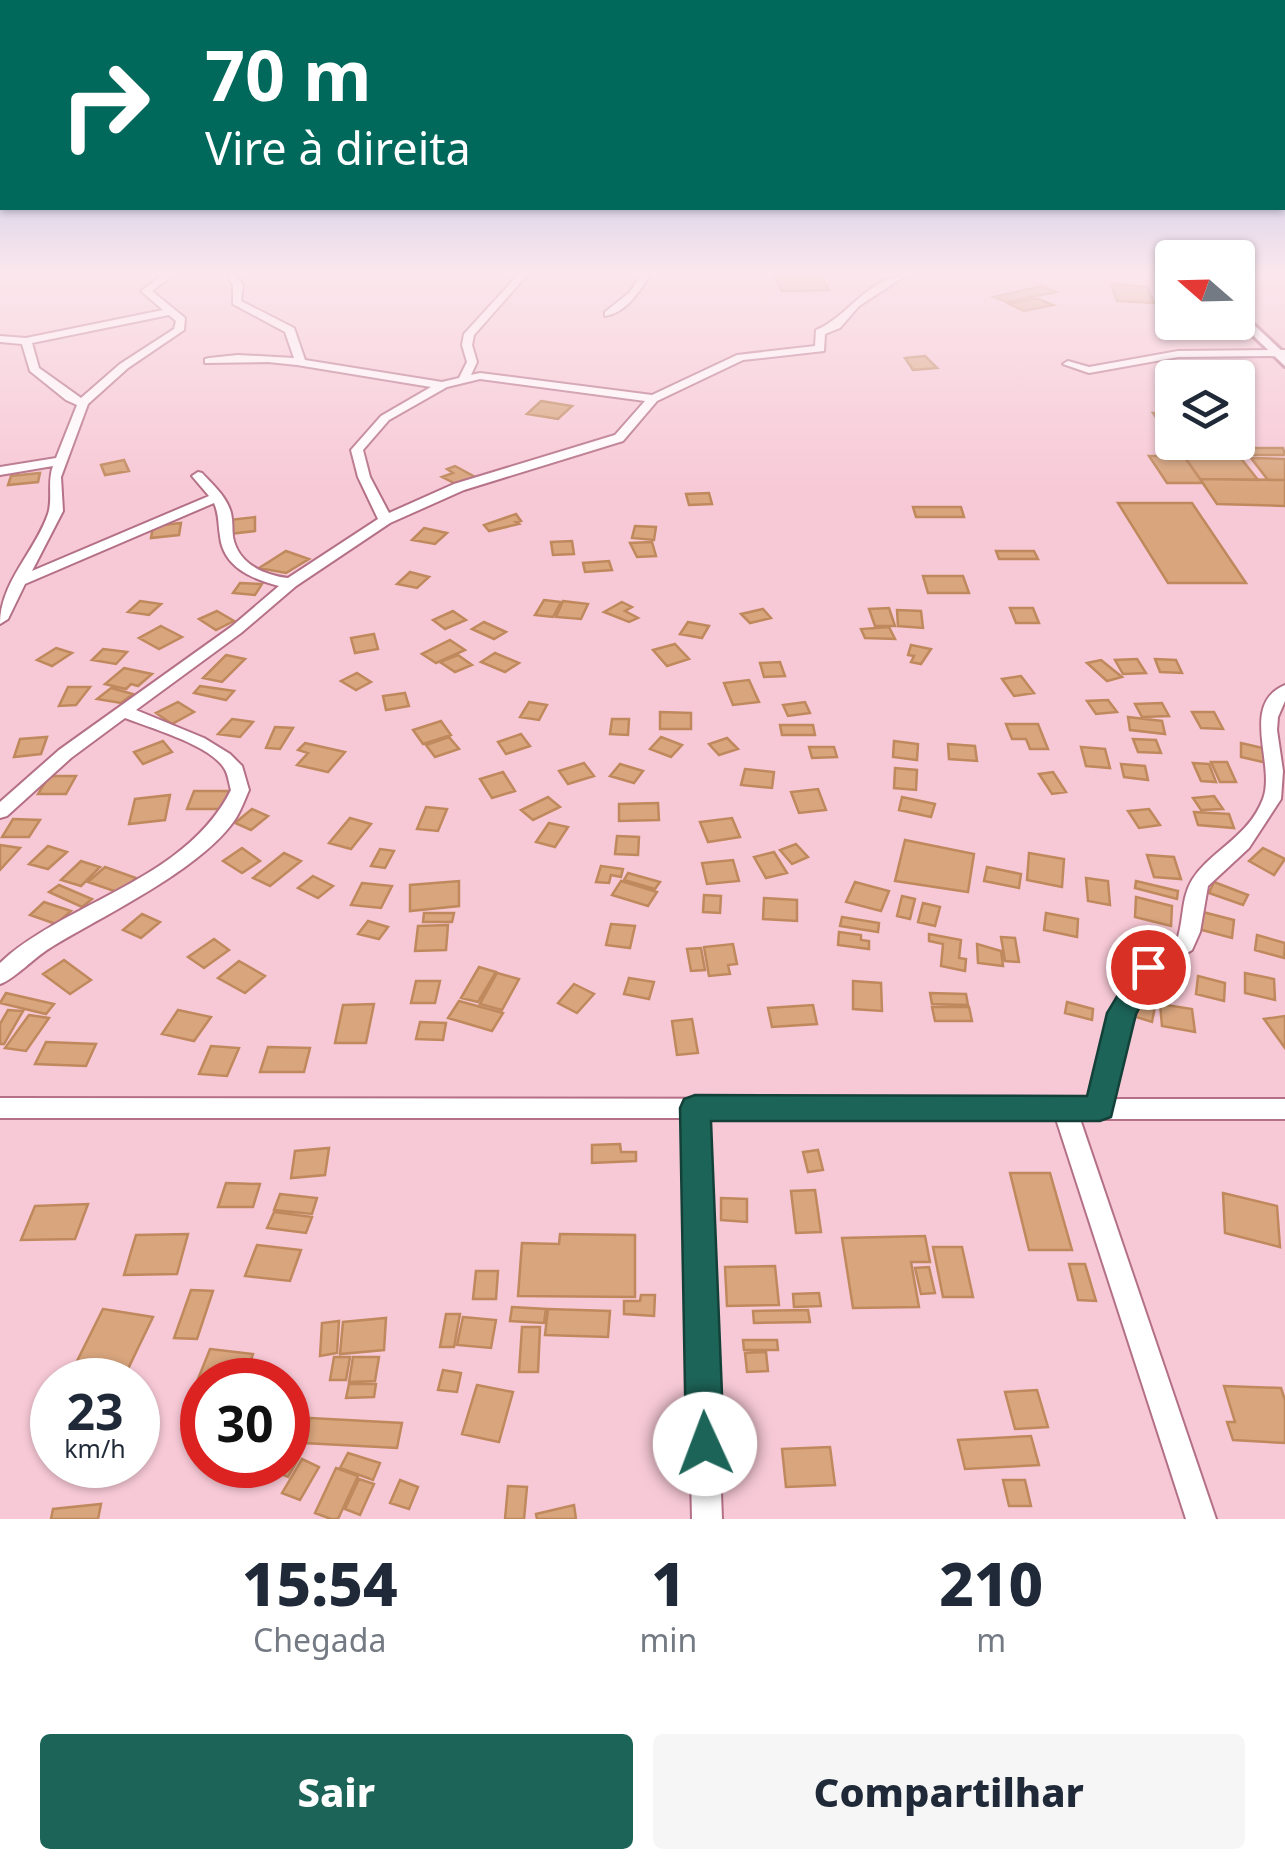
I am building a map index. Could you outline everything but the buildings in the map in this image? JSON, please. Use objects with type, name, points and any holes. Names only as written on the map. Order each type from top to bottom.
[{"type":"street","points":[[28,347],[34,369],[82,403]]},
{"type":"street","points":[[0,619],[56,511],[55,476],[82,403],[124,366],[155,347]]},
{"type":"street","points":[[296,347],[300,360]]},
{"type":"street","points":[[464,380],[472,362],[468,347]]},
{"type":"street","points":[[0,812],[64,754],[236,630],[291,583],[385,520],[459,486],[619,438],[653,400],[741,357],[820,347]]},
{"type":"street","points":[[1068,364],[1088,370],[1149,357],[1279,351],[1285,362]]},
{"type":"street","points":[[208,361],[258,357],[300,360],[388,380],[443,385]]},
{"type":"street","points":[[385,520],[377,497],[361,475],[357,450],[385,418],[443,385],[492,376],[653,400]]},
{"type":"street","points":[[0,471],[61,460]]},
{"type":"street","points":[[198,476],[225,513],[228,546],[258,578],[291,583]]},
{"type":"street","points":[[18,582],[217,497]]},
{"type":"street","points":[[1100,1108],[1122,1013],[1148,967],[1180,950],[1187,940],[1198,884],[1220,860],[1243,844],[1274,796],[1277,766],[1268,724],[1276,699],[1285,690]]},
{"type":"street","points":[[0,976],[23,955],[161,874],[211,836],[231,813],[241,790],[237,768],[219,753],[125,712]]},
{"type":"street","points":[[0,1108],[1285,1108]]},
{"type":"street","points":[[695,1108],[707,1519]]},
{"type":"street","points":[[1066,1108],[1201,1519]]},
{"type":"route","points":[[705,1444],[695,1108],[1100,1108],[1122,1013],[1148,967]]}]
